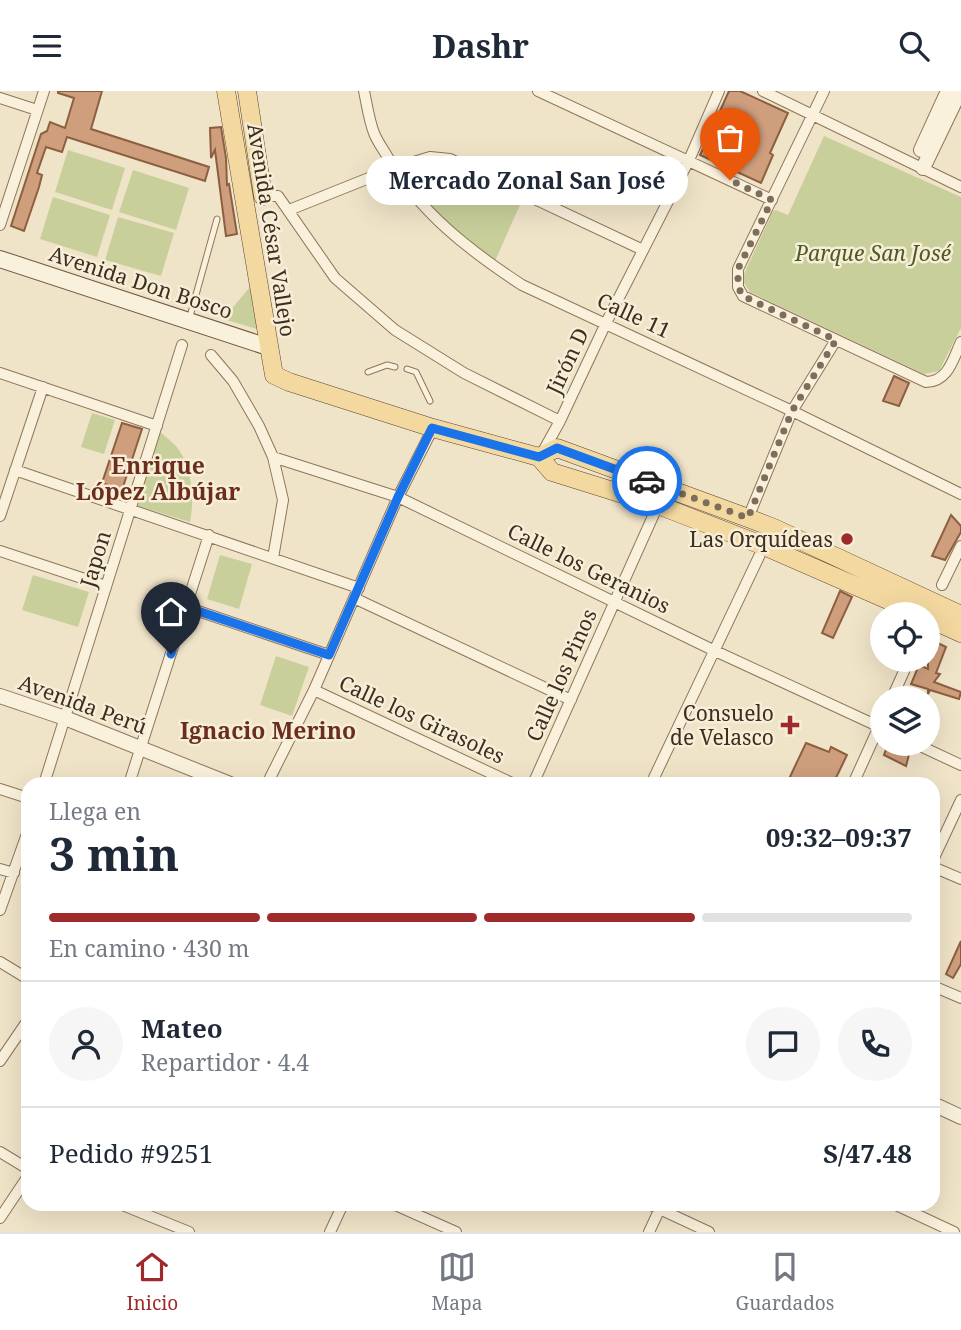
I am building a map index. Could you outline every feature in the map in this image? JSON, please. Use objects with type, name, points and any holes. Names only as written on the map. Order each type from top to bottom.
[{"type":"main road","name":"Avenida César Vallejo","points":[[226,91],[274,375],[432,428]]},
{"type":"main road","name":"Avenida César Vallejo","points":[[247,91],[263,196]]},
{"type":"main road","name":"Avenida Don Bosco","points":[[0,259],[268,347]]},
{"type":"main road","points":[[432,428],[539,457],[552,472],[658,505],[764,546],[892,602]]},
{"type":"main road","points":[[539,457],[557,448],[774,528],[910,602]]},
{"type":"main road","points":[[940,614],[961,615]]},
{"type":"main road","points":[[940,619],[961,633]]},
{"type":"street","points":[[0,225],[44,91]]},
{"type":"street","name":"Calle 11","points":[[364,91],[374,134],[394,169],[416,199],[442,225],[494,267],[522,285],[792,411],[961,494]]},
{"type":"street","points":[[538,91],[772,200]]},
{"type":"street","name":"Jirón D","points":[[539,457],[560,421],[606,323],[689,160],[719,91]]},
{"type":"street","points":[[763,91],[961,187]]},
{"type":"street","points":[[824,91],[738,269],[738,287],[743,296],[926,382],[940,380],[945,375],[961,342]]},
{"type":"street","points":[[918,166],[948,91]]},
{"type":"street","points":[[918,166],[960,91]]},
{"type":"street","points":[[0,98],[37,110]]},
{"type":"street","points":[[289,210],[430,157],[450,159],[643,250]]},
{"type":"street","points":[[263,196],[278,196],[335,278],[395,330],[464,373],[560,421]]},
{"type":"street","points":[[748,518],[792,411],[836,340]]},
{"type":"street","name":"Japon","points":[[46,777],[182,345]]},
{"type":"street","points":[[211,355],[233,381],[273,457],[283,500],[274,558]]},
{"type":"street","points":[[0,373],[157,426]]},
{"type":"street","points":[[0,516],[43,387]]},
{"type":"street","points":[[270,777],[314,690],[398,497],[432,428]]},
{"type":"street","name":"Calle los Geranios","points":[[273,457],[398,497],[713,650],[870,720]]},
{"type":"street","points":[[15,470],[274,558],[357,593],[571,700]]},
{"type":"street","name":"Calle los Pinos","points":[[536,777],[658,505]]},
{"type":"street","points":[[132,777],[209,535]]},
{"type":"street","points":[[654,777],[764,546]]},
{"type":"street","points":[[942,585],[961,546]]},
{"type":"street","points":[[0,551],[106,586]]},
{"type":"street","points":[[186,607],[329,655]]},
{"type":"street","name":"Calle los Girasoles","points":[[314,690],[499,777]]},
{"type":"street","name":"Avenida Perú","points":[[0,696],[65,718],[213,777]]},
{"type":"street","points":[[856,777],[870,748]]},
{"type":"street","points":[[940,755],[961,765]]},
{"type":"street","points":[[0,789],[21,796]]},
{"type":"street","points":[[940,845],[961,800]]},
{"type":"street","points":[[0,910],[21,852]]},
{"type":"street","points":[[0,869],[14,873]]},
{"type":"street","points":[[940,870],[961,879]]},
{"type":"street","points":[[0,962],[21,975]]},
{"type":"street","points":[[940,989],[961,998]]},
{"type":"street","points":[[0,1060],[21,1030]]},
{"type":"street","points":[[940,1107],[961,1117]]},
{"type":"street","points":[[0,1152],[21,1165]]},
{"type":"street","points":[[0,1218],[21,1186]]},
{"type":"street","points":[[137,1211],[189,1232]]},
{"type":"street","points":[[330,1232],[339,1211]]},
{"type":"street","points":[[409,1211],[456,1232]]},
{"type":"street","points":[[649,1232],[655,1211]]},
{"type":"street","points":[[667,1211],[709,1232]]},
{"type":"street","points":[[909,1211],[954,1232]]},
{"type":"lane","points":[[189,321],[217,219]]},
{"type":"lane","points":[[368,372],[387,365],[395,367]]},
{"type":"lane","points":[[407,369],[416,372],[430,401]]},
{"type":"green space","name":"Parque San José","points":[[824,136],[961,197],[961,328],[939,371],[924,374],[750,292],[744,283],[743,276],[773,211],[788,215]]},
{"type":"green space","points":[[68,150],[125,168],[112,210],[55,192]]},
{"type":"green space","points":[[444,158],[523,198],[495,261],[433,211],[403,170]]},
{"type":"green space","points":[[133,170],[189,188],[176,230],[119,212]]},
{"type":"green space","points":[[53,197],[110,215],[97,257],[40,239]]},
{"type":"green space","points":[[118,217],[174,233],[161,276],[105,260]]},
{"type":"green space","points":[[250,287],[260,330],[223,319]]},
{"type":"green space","points":[[92,413],[115,420],[104,454],[81,447]]},
{"type":"green space","points":[[159,431],[176,446],[186,463],[192,493],[190,522],[138,506]]},
{"type":"green space","points":[[220,555],[252,564],[239,609],[207,599]]},
{"type":"green space","points":[[33,575],[89,592],[78,627],[22,610]]},
{"type":"green space","points":[[276,656],[309,667],[292,716],[260,705]]},
{"type":"building","points":[[58,91],[102,91],[91,129],[209,167],[205,181],[67,137],[62,152],[46,147],[37,173],[42,175],[39,187],[24,231],[11,226],[41,134],[47,131],[50,122],[65,128],[74,98]]},
{"type":"building","points":[[729,91],[740,91],[788,113],[770,153],[773,155],[761,183],[700,155]]},
{"type":"building","points":[[221,127],[227,185],[229,184],[237,234],[226,236],[215,150],[211,158],[210,128]]},
{"type":"building","points":[[894,376],[909,383],[899,406],[883,401]]},
{"type":"building","points":[[122,423],[142,429],[122,490],[102,483]]},
{"type":"building","points":[[951,515],[961,526],[961,532],[945,560],[932,556]]},
{"type":"building","points":[[840,591],[852,597],[833,638],[822,633]]},
{"type":"building","points":[[940,644],[946,647],[940,663]]},
{"type":"building","points":[[916,672],[936,672],[940,674],[934,682],[961,692],[959,699],[940,693],[940,686],[911,684]]},
{"type":"building","points":[[806,743],[829,752],[831,747],[847,755],[836,777],[790,777]]},
{"type":"building","points":[[886,756],[909,756],[906,766]]},
{"type":"building","points":[[961,941],[961,964],[953,978],[946,974]]},
{"type":"way so far","points":[[647,481],[748,518],[792,411],[836,340],[743,296],[738,287],[738,269],[772,200],[730,180]]},
{"type":"place","name":"Mercado Zonal San José","points":[[730,180]]},
{"type":"place","name":"Las Orquídeas","points":[[847,539]]},
{"type":"place","name":"Consuelo de Velasco","points":[[790,725]]},
{"type":"district","name":"Enrique López Albújar","points":[[158,478]]},
{"type":"district","name":"Ignacio Merino","points":[[268,730]]},
{"type":"route","points":[[171,654],[186,607],[329,655],[398,497],[432,428],[539,457],[557,448],[647,481]]}]
